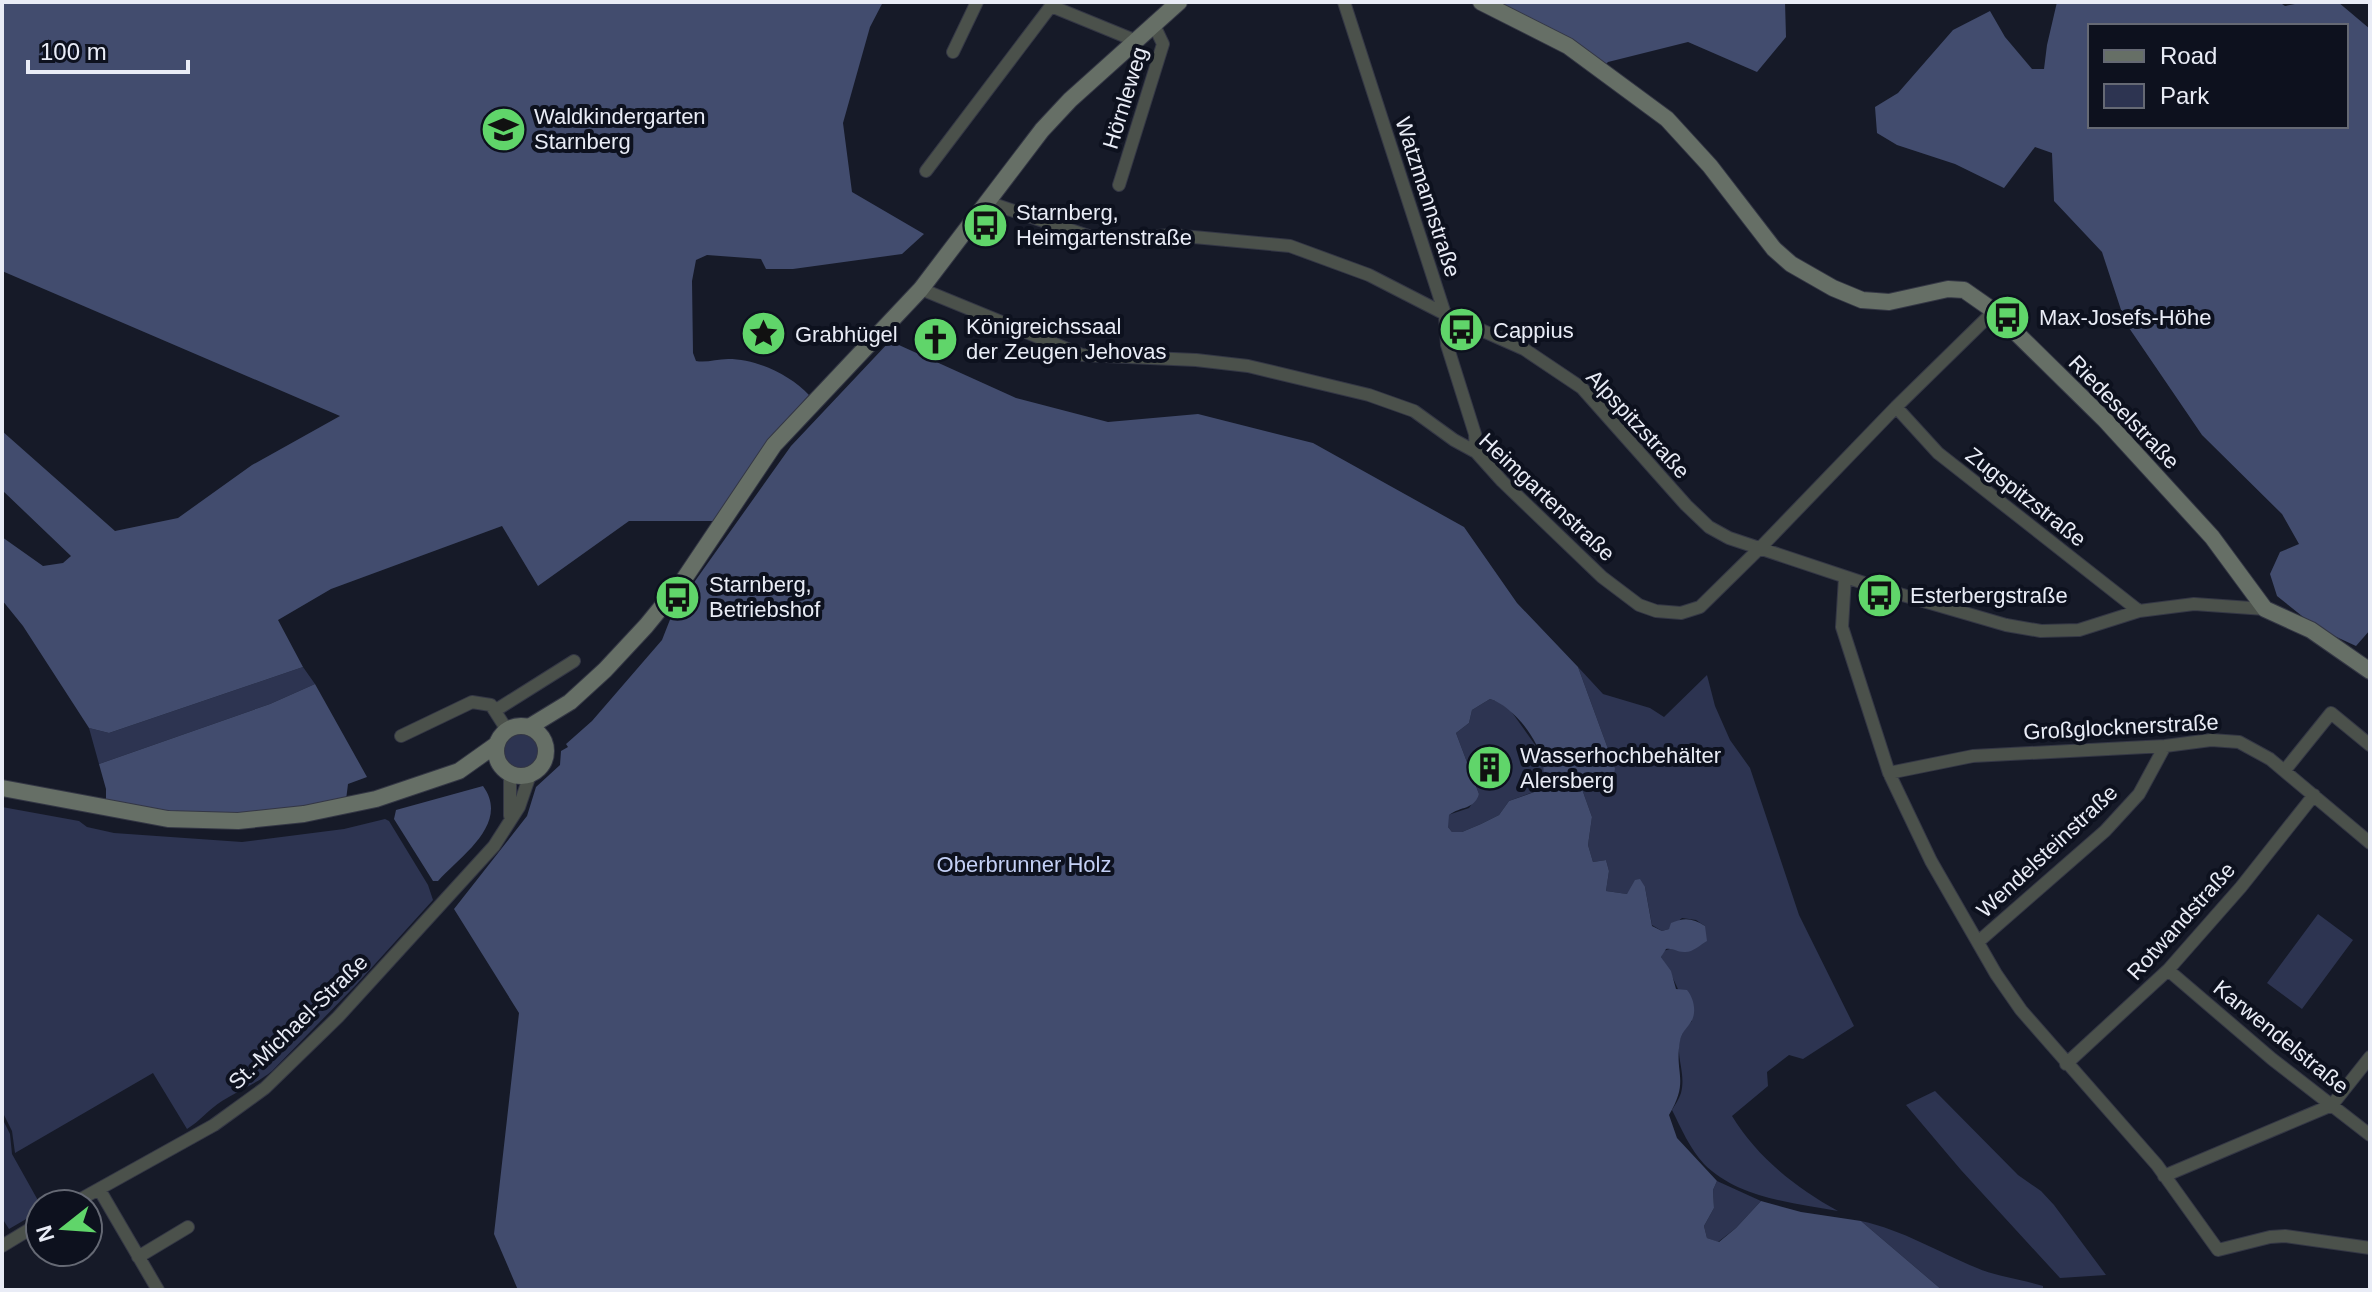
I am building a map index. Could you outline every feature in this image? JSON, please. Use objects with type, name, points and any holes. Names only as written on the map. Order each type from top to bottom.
[{"type":"street","points":[[953,52],[977,2]]},
{"type":"street","points":[[529,727],[570,702],[636,637],[682,582],[774,445],[921,289],[1051,120],[1134,40],[1179,2]]},
{"type":"street","name":"Watzmannstraße","points":[[1344,2],[1445,314],[1447,345],[1475,434],[1476,452]]},
{"type":"street","name":"Riedeselstraße","points":[[1481,2],[1568,46],[1667,119],[1710,166],[1774,249],[1791,264],[1833,288],[1862,300],[1889,302],[1948,289],[1961,290],[1977,297],[2116,431],[2212,537],[2265,609],[2311,630],[2370,671]]},
{"type":"street","points":[[926,171],[1047,4],[1134,40]]},
{"type":"street","name":"Hörnleweg","points":[[1119,185],[1163,44],[1153,23]]},
{"type":"street","name":"Alpspitzstraße","points":[[987,202],[1100,240],[1172,235],[1290,246],[1369,275],[1445,314],[1524,349],[1582,388],[1709,527],[1729,538],[1845,577],[2006,625],[2041,631],[2079,630],[2139,611],[2199,604],[2265,609]]},
{"type":"street","name":"Heimgartenstraße","points":[[921,289],[1082,355],[1196,360],[1248,366],[1369,395],[1414,411],[1476,452],[1602,577],[1639,605],[1656,611],[1681,613],[1700,607],[1994,311]]},
{"type":"street","name":"Zugspitzstraße","points":[[1896,407],[1938,453],[2139,611]]},
{"type":"street","points":[[1845,577],[1842,627],[1889,773],[1931,861],[2008,992],[2164,1176],[2218,1250],[2285,1236],[2370,1248]]},
{"type":"street","points":[[496,710],[574,661]]},
{"type":"street","points":[[401,736],[472,702],[484,702],[496,710],[502,737],[497,758],[507,772],[512,793],[510,819]]},
{"type":"street","points":[[459,771],[530,775],[544,761],[545,742],[570,702]]},
{"type":"street","points":[[2285,770],[2331,713],[2370,745]]},
{"type":"street","points":[[2,788],[168,819],[238,821],[304,814],[376,799],[427,782],[459,771],[521,725],[536,730],[545,742]]},
{"type":"street","name":"Großglocknerstraße","points":[[1889,773],[1973,756],[2165,746],[2211,740],[2239,742],[2285,770],[2370,843]]},
{"type":"street","name":"Wendelsteinstraße","points":[[1978,942],[2105,831],[2139,794],[2165,746]]},
{"type":"street","name":"St.-Michael-Straße","points":[[101,1188],[214,1125],[265,1088],[338,1017],[494,846],[519,807],[530,775]]},
{"type":"street","name":"Rotwandstraße","points":[[2066,1064],[2168,970],[2241,887],[2314,795]]},
{"type":"street","name":"Karwendelstraße","points":[[2168,970],[2272,1059],[2370,1135]]},
{"type":"street","points":[[2164,1176],[2332,1105],[2370,1057]]},
{"type":"street","points":[[104,1198],[158,1290]]},
{"type":"street","points":[[138,1257],[188,1227]]},
{"type":"street","points":[[2,1246],[24,1233]]},
{"type":"green space","points":[[2,2],[883,2],[870,27],[843,123],[852,192],[924,234],[902,254],[793,269],[766,269],[761,259],[707,255],[696,260],[692,281],[693,353],[696,361],[728,359],[761,365],[782,374],[809,395],[767,441],[713,521],[629,521],[538,586],[502,526],[331,589],[278,620],[303,667],[109,733],[89,728],[23,626],[2,600],[2,537],[43,566],[63,563],[71,556],[2,490],[2,431],[115,531],[178,518],[252,465],[340,416],[2,271]]},
{"type":"green space","points":[[1480,2],[1785,2],[1786,37],[1757,72],[1688,42],[1608,62],[1600,70]]},
{"type":"green space","points":[[2057,2],[2279,2],[2285,6],[2305,2],[2338,2],[2370,29],[2370,630],[2356,646],[2317,628],[2277,596],[2270,574],[2280,552],[2299,544],[2282,514],[2202,435],[2125,322],[2102,252],[2054,201],[2052,153],[2035,147],[2004,188],[1955,164],[1897,145],[1877,133],[1875,107],[1898,93],[1953,30],[1990,11],[2005,37],[2032,69],[2044,69]]},
{"type":"green space","name":"Oberbrunner Holz","points":[[890,341],[1016,398],[1108,422],[1198,414],[1313,443],[1464,527],[1517,603],[1578,667],[1615,768],[1614,775],[1582,789],[1592,817],[1588,845],[1593,862],[1606,860],[1609,871],[1606,891],[1627,894],[1635,880],[1640,879],[1645,887],[1652,926],[1662,931],[1669,929],[1671,923],[1684,919],[1705,926],[1707,941],[1687,952],[1666,949],[1661,957],[1671,971],[1676,989],[1687,990],[1694,1004],[1693,1017],[1680,1041],[1679,1093],[1669,1115],[1677,1138],[1717,1181],[1713,1190],[1714,1208],[1704,1226],[1707,1238],[1719,1242],[1761,1201],[1801,1212],[1861,1221],[1942,1290],[518,1290],[494,1234],[519,1013],[454,909],[527,816],[536,787],[560,765],[561,751],[568,747],[566,744],[592,721],[662,640],[673,612],[791,446]],"holes":[[[1490,699],[1501,704],[1533,738],[1540,752],[1543,780],[1537,791],[1509,801],[1499,815],[1462,832],[1452,832],[1448,827],[1449,815],[1470,805],[1479,794],[1456,733],[1469,723],[1472,710]]]},
{"type":"green space","points":[[303,667],[315,684],[270,704],[99,764],[89,728],[109,733]]},
{"type":"green space","points":[[1578,667],[1603,694],[1650,708],[1664,717],[1707,675],[1715,706],[1730,740],[1750,768],[1799,915],[1854,1026],[1803,1059],[1789,1055],[1767,1072],[1768,1086],[1732,1116],[1765,1158],[1807,1192],[1838,1211],[1785,1202],[1733,1185],[1704,1164],[1694,1152],[1672,1110],[1682,1083],[1680,1039],[1692,1021],[1661,957],[1663,951],[1673,948],[1705,926],[1696,920],[1682,918],[1662,931],[1652,925],[1645,887],[1627,894],[1606,891],[1609,871],[1606,860],[1593,862],[1588,845],[1592,817],[1582,789],[1615,768]]},
{"type":"green space","points":[[315,684],[367,777],[348,784],[346,800],[267,813],[196,814],[106,803],[106,789],[99,764],[270,704]]},
{"type":"green space","points":[[1490,699],[1502,703],[1511,711],[1538,749],[1545,771],[1536,791],[1509,801],[1499,815],[1481,824],[1462,832],[1452,832],[1448,827],[1448,815],[1469,808],[1479,794],[1456,733],[1469,723],[1472,710]]},
{"type":"green space","points":[[521,732],[534,738],[540,751],[534,764],[521,770],[508,764],[502,751],[508,738]]},
{"type":"green space","points":[[483,786],[490,800],[491,813],[487,825],[470,849],[438,881],[433,881],[394,819],[396,810]]},
{"type":"green space","points":[[2,807],[79,821],[87,827],[114,833],[242,842],[344,829],[385,819],[428,885],[433,900],[272,1071],[217,1104],[187,1129],[153,1073],[15,1153],[12,1131],[2,1111]]},
{"type":"green space","points":[[2318,914],[2353,940],[2302,1009],[2267,983]]},
{"type":"green space","points":[[1935,1091],[2018,1175],[2041,1191],[2106,1275],[2060,1278],[1906,1105]]},
{"type":"green space","points":[[2,1118],[10,1134],[12,1154],[31,1188],[24,1188],[24,1220],[9,1229],[2,1218]]},
{"type":"green space","points":[[1717,1181],[1761,1201],[1718,1242],[1707,1238],[1704,1226],[1714,1208],[1713,1190]]},
{"type":"green space","points":[[1861,1221],[1906,1236],[1985,1271],[2043,1286],[2043,1290],[1942,1290]]},
{"type":"place","name":"Waldkindergarten Starnberg","points":[[503,129]]},
{"type":"place","name":"Starnberg, Heimgartenstraße","points":[[985,225]]},
{"type":"place","name":"Max-Josefs-Höhe","points":[[2008,317]]},
{"type":"place","name":"Cappius","points":[[1462,330]]},
{"type":"place","name":"Grabhügel","points":[[764,334]]},
{"type":"place","name":"Königreichssaal der Zeugen Jehovas","points":[[935,339]]},
{"type":"place","name":"Esterbergstraße","points":[[1879,595]]},
{"type":"place","name":"Starnberg, Betriebshof","points":[[678,597]]},
{"type":"place","name":"Wasserhochbehälter Alersberg","points":[[1489,768]]}]
